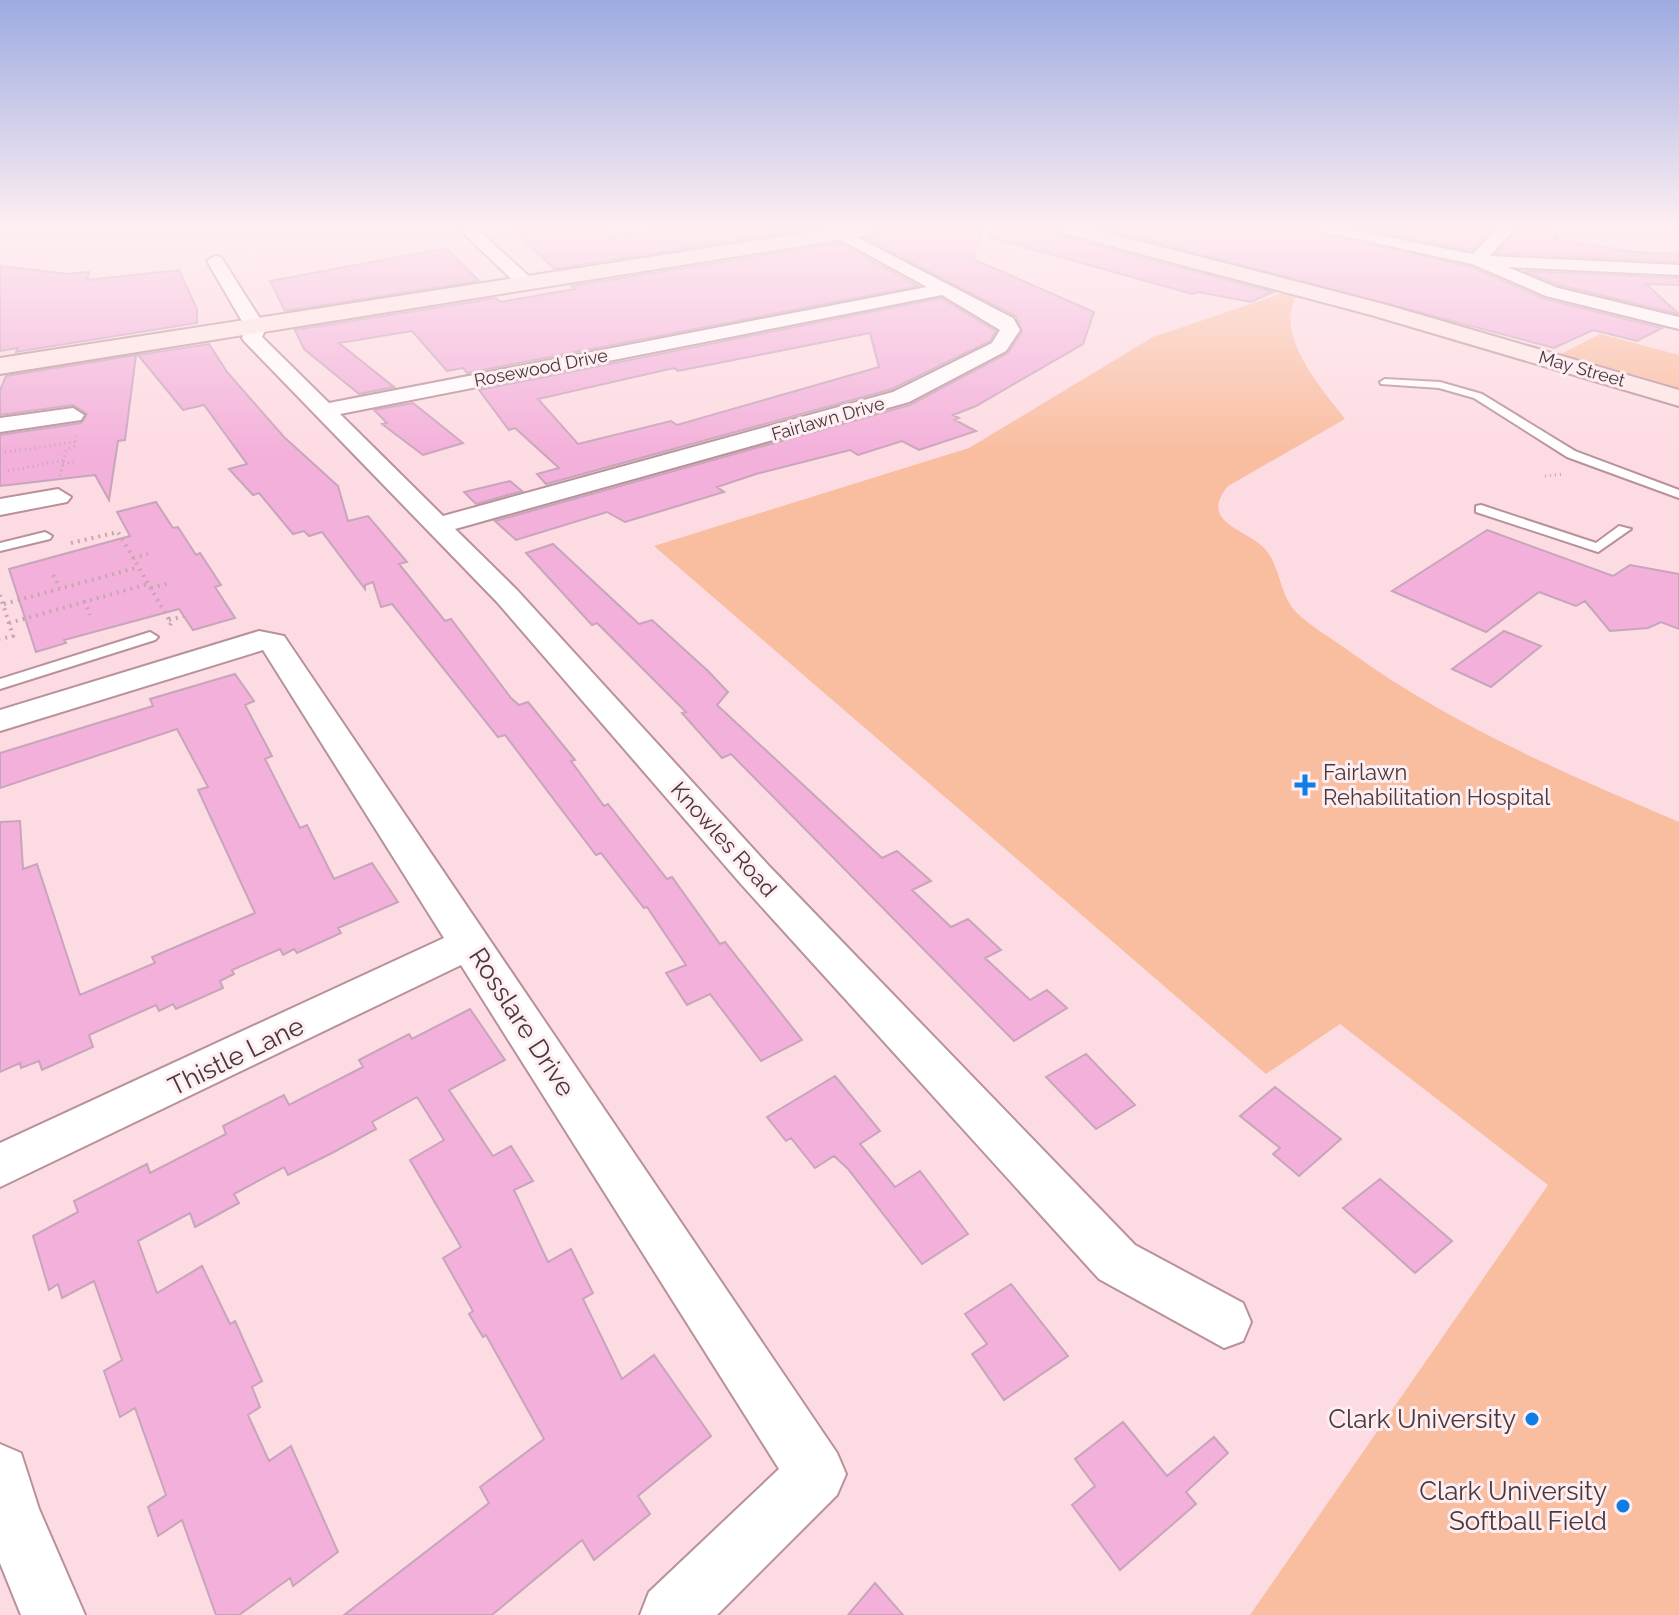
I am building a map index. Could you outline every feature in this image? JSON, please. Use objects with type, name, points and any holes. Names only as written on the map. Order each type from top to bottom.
[{"type":"street","points":[[242,304],[256,328]]},
{"type":"street","points":[[0,366],[402,304]]},
{"type":"street","name":"Rosewood Drive","points":[[326,410],[866,304]]},
{"type":"street","name":"Fairlawn Drive","points":[[440,525],[852,413],[925,388],[999,347],[1010,330],[1006,322],[973,304]]},
{"type":"street","name":"May Street","points":[[1357,304],[1679,398]]},
{"type":"street","points":[[1603,304],[1679,323]]},
{"type":"street","name":"Knowles Road","points":[[256,328],[252,338],[440,525],[755,875],[1117,1262],[1224,1322]]},
{"type":"street","points":[[0,425],[73,415]]},
{"type":"street","points":[[0,507],[58,497]]},
{"type":"street","name":"Rosslare Drive","points":[[0,721],[259,640],[273,642],[816,1474],[672,1615]]},
{"type":"street","name":"Thistle Lane","points":[[0,1166],[470,943]]},
{"type":"street","points":[[0,1474],[10,1512],[53,1615]]},
{"type":"lane","points":[[1385,382],[1440,385],[1478,396],[1571,454],[1679,494]]},
{"type":"lane","points":[[1481,509],[1598,548],[1624,529]]},
{"type":"lane","points":[[0,547],[45,536]]},
{"type":"lane","points":[[0,684],[150,637]]},
{"type":"path","points":[[58,497],[66,450],[75,442],[79,419],[73,415]]},
{"type":"path","points":[[0,453],[75,442]]},
{"type":"path","points":[[8,471],[9,468],[76,462]]},
{"type":"path","points":[[71,543],[118,532],[171,626],[150,637]]},
{"type":"path","points":[[133,558],[148,554]]},
{"type":"path","points":[[4,604],[139,567]]},
{"type":"path","points":[[53,575],[60,589]]},
{"type":"path","points":[[9,623],[84,601],[170,583]]},
{"type":"path","points":[[0,595],[13,636],[0,639]]},
{"type":"path","points":[[84,601],[90,615]]},
{"type":"path","points":[[169,620],[184,616]]},
{"type":"shaded area","name":"Fairlawn Rehabilitation Hospital","points":[[1249,304],[1293,304],[1291,327],[1295,343],[1313,376],[1345,419],[1228,486],[1220,498],[1218,508],[1221,516],[1268,553],[1295,611],[1388,678],[1509,746],[1679,822],[1679,1615],[1250,1615],[1548,1185],[1340,1024],[1266,1074],[654,546],[969,448],[1153,337]]},
{"type":"shaded area","points":[[1600,334],[1679,355],[1679,388],[1561,354]]},
{"type":"building","points":[[0,304],[195,304],[197,309],[197,323],[16,352],[18,348],[0,351]]},
{"type":"building","points":[[282,304],[328,304],[285,311]]},
{"type":"building","points":[[456,304],[823,304],[467,373],[463,368],[447,371],[412,331],[339,343],[394,387],[359,394],[304,349],[295,330]]},
{"type":"building","points":[[909,304],[952,304],[996,331],[990,341],[892,389],[546,484],[537,474],[559,468],[515,428],[509,430],[479,390]],"holes":[[[870,333],[879,367],[677,425],[671,421],[578,444],[538,399],[674,368],[678,371]]]},
{"type":"building","points":[[993,304],[1077,304],[1094,312],[1083,344],[976,406],[953,415],[959,418],[955,420],[976,431],[919,450],[902,441],[858,455],[850,450],[756,474],[717,487],[724,492],[625,522],[607,512],[516,540],[495,521],[910,405],[1008,353],[1022,332],[1016,316]]},
{"type":"building","points":[[1389,304],[1567,304],[1662,328],[1637,341],[1593,330],[1554,348]]},
{"type":"building","points":[[1639,304],[1668,304],[1679,314]]},
{"type":"building","points":[[209,344],[227,372],[284,437],[338,486],[348,521],[368,516],[407,562],[399,564],[445,621],[451,619],[511,698],[519,705],[528,702],[575,760],[571,761],[604,806],[608,804],[667,879],[672,877],[720,944],[725,942],[802,1040],[761,1061],[710,994],[687,1005],[666,973],[686,965],[647,907],[644,908],[601,853],[596,855],[505,735],[498,737],[392,604],[381,607],[373,582],[365,585],[365,589],[322,532],[309,536],[304,531],[293,534],[259,493],[253,495],[229,469],[247,464],[204,405],[183,410],[138,355]]},
{"type":"building","points":[[136,355],[125,440],[118,441],[109,500],[95,475],[0,486],[0,435],[81,423],[87,414],[73,405],[0,415],[0,390],[6,376]]},
{"type":"building","points":[[413,403],[463,443],[423,455],[382,424],[387,423],[374,410]]},
{"type":"building","points":[[510,481],[522,491],[476,504],[464,492]]},
{"type":"building","points":[[156,502],[173,528],[178,527],[196,555],[200,553],[221,585],[215,587],[235,618],[193,630],[179,609],[64,640],[66,643],[36,652],[9,569],[130,536],[117,512]]},
{"type":"building","points":[[1487,530],[1613,576],[1630,565],[1679,574],[1679,629],[1661,622],[1648,628],[1610,631],[1585,601],[1576,606],[1539,592],[1486,632],[1392,591]]},
{"type":"building","points":[[553,544],[639,624],[652,620],[708,671],[728,692],[717,705],[882,858],[897,851],[931,881],[912,890],[951,927],[968,919],[1001,950],[985,958],[1030,1000],[1047,990],[1067,1008],[1014,1041],[731,754],[722,758],[682,713],[686,712],[597,623],[592,625],[526,553]]},
{"type":"building","points":[[1504,631],[1541,646],[1491,687],[1452,669]]},
{"type":"building","points":[[235,674],[254,701],[245,705],[272,756],[265,759],[300,828],[307,825],[334,879],[372,863],[398,902],[338,928],[341,933],[297,953],[294,949],[283,955],[280,949],[232,970],[234,974],[220,981],[223,988],[176,1009],[173,1004],[159,1011],[156,1005],[89,1035],[93,1047],[42,1070],[39,1061],[21,1068],[20,1063],[0,1072],[0,822],[20,821],[23,869],[37,864],[80,995],[155,963],[152,957],[255,913],[198,790],[208,787],[177,729],[0,788],[0,753],[153,706],[150,699]]},
{"type":"building","points":[[470,1009],[505,1060],[449,1090],[493,1156],[511,1146],[533,1181],[514,1190],[548,1262],[571,1249],[593,1293],[583,1299],[622,1379],[654,1355],[711,1436],[638,1496],[650,1514],[594,1560],[582,1540],[492,1615],[344,1615],[489,1503],[480,1487],[544,1439],[486,1335],[483,1337],[469,1314],[473,1311],[443,1258],[461,1247],[410,1160],[444,1140],[417,1097],[372,1122],[376,1129],[332,1153],[288,1175],[284,1167],[234,1194],[239,1203],[195,1227],[190,1213],[138,1241],[157,1293],[202,1266],[230,1324],[235,1321],[262,1381],[252,1387],[260,1407],[248,1415],[269,1461],[291,1446],[338,1552],[293,1586],[290,1578],[239,1615],[216,1615],[182,1520],[158,1536],[148,1507],[166,1495],[135,1408],[120,1417],[104,1371],[122,1360],[94,1281],[62,1298],[58,1284],[49,1290],[33,1236],[78,1212],[74,1201],[147,1164],[150,1173],[226,1134],[223,1126],[284,1095],[289,1105],[363,1067],[359,1060],[409,1034],[412,1039]]},
{"type":"building","points":[[1086,1054],[1135,1105],[1096,1129],[1046,1077]]},
{"type":"building","points":[[835,1076],[880,1131],[860,1144],[895,1187],[920,1171],[968,1234],[922,1264],[848,1169],[834,1156],[815,1168],[791,1138],[786,1141],[767,1117]]},
{"type":"building","points":[[1275,1087],[1341,1139],[1299,1176],[1273,1154],[1280,1148],[1240,1116]]},
{"type":"building","points":[[1380,1179],[1452,1241],[1415,1273],[1343,1208]]},
{"type":"building","points":[[1011,1284],[1068,1356],[1004,1400],[972,1354],[987,1344],[965,1314]]},
{"type":"building","points":[[1123,1422],[1167,1476],[1214,1437],[1228,1453],[1186,1492],[1196,1504],[1120,1570],[1072,1505],[1095,1486],[1075,1459]]},
{"type":"building","points":[[875,1583],[903,1615],[848,1615]]},
{"type":"place","name":"Fairlawn Rehabilitation Hospital","points":[[1305,785]]},
{"type":"place","name":"Clark University","points":[[1532,1419]]},
{"type":"place","name":"Clark University Softball Field","points":[[1623,1506]]}]
